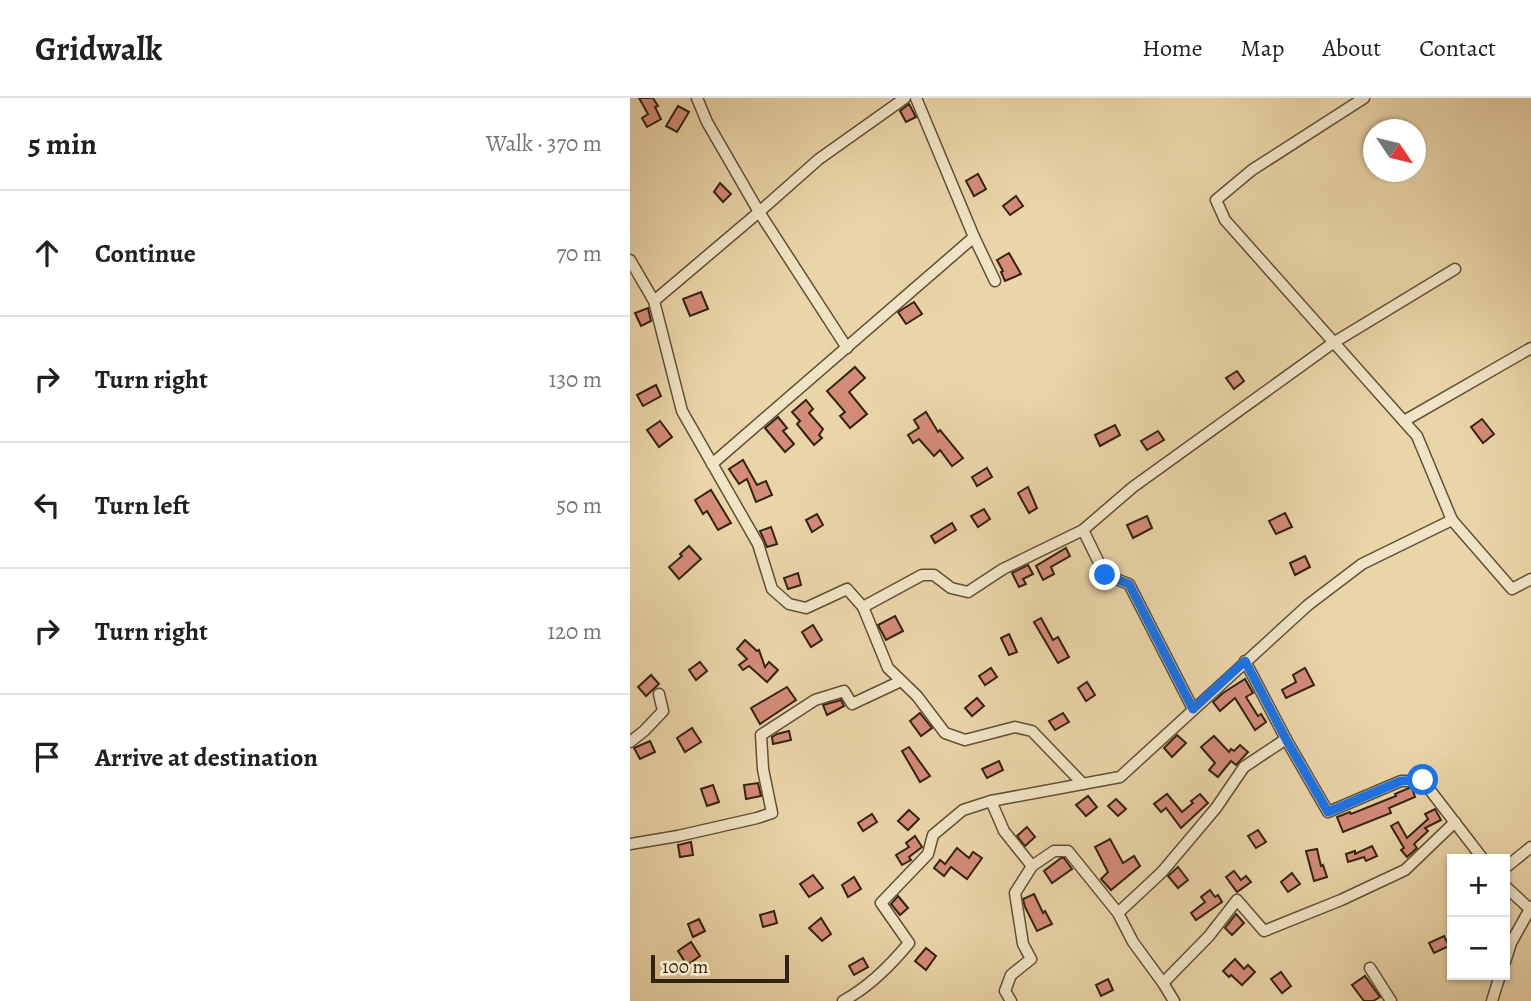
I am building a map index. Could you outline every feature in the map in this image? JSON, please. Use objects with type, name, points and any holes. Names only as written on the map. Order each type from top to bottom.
[{"type":"street","points":[[697,98],[707,122],[759,212],[847,348]]},
{"type":"street","points":[[654,301],[819,159],[905,98]]},
{"type":"street","points":[[916,98],[995,281]]},
{"type":"street","points":[[1364,98],[1252,170],[1216,200],[1225,220],[1417,436],[1452,520],[1512,589],[1531,579]]},
{"type":"street","points":[[712,464],[975,237]]},
{"type":"street","points":[[630,260],[654,301],[682,411],[758,544],[772,589],[789,604],[806,608],[847,589],[863,607],[888,668],[917,696],[945,733],[965,740],[1015,727],[1032,731],[1083,784]]},
{"type":"street","points":[[863,607],[922,575],[934,575],[951,588],[968,592],[1003,569],[1083,530],[1133,488],[1333,343],[1455,269]]},
{"type":"street","points":[[1404,421],[1531,348]]},
{"type":"street","points":[[843,1001],[889,967],[909,943],[881,903],[928,854],[933,835],[963,810],[991,801],[1120,777],[1308,605],[1362,564],[1452,520]]},
{"type":"street","points":[[1083,530],[1105,575],[1129,584],[1193,709]]},
{"type":"street","points":[[1245,661],[1328,812],[1401,781],[1423,780],[1479,854]]},
{"type":"street","points":[[630,844],[678,836],[772,813],[763,769],[761,735],[815,700],[844,691],[852,704],[901,681]]},
{"type":"street","points":[[630,742],[663,711],[659,694]]},
{"type":"street","points":[[1118,913],[1162,872],[1216,808],[1244,767],[1286,739]]},
{"type":"street","points":[[991,801],[1004,831],[1032,866]]},
{"type":"street","points":[[1163,982],[1209,936],[1237,900],[1264,931],[1341,900],[1405,870],[1455,822]]},
{"type":"street","points":[[1510,864],[1531,847]]},
{"type":"street","points":[[1012,1001],[1005,991],[1011,975],[1031,959],[1023,944],[1015,893],[1032,866],[1054,851],[1068,851],[1118,913],[1133,942],[1174,1001]]},
{"type":"street","points":[[1510,890],[1531,909],[1510,946]]},
{"type":"street","points":[[1370,968],[1391,1001]]},
{"type":"street","points":[[1492,1001],[1498,980]]},
{"type":"building","points":[[639,98],[653,98],[661,119],[647,127],[642,118],[648,114]]},
{"type":"building","points":[[909,104],[916,117],[906,122],[900,111]]},
{"type":"building","points":[[678,106],[689,112],[677,132],[666,126]]},
{"type":"building","points":[[978,174],[986,189],[974,196],[966,181]]},
{"type":"building","points":[[720,183],[731,194],[723,202],[714,192]]},
{"type":"building","points":[[1016,196],[1023,206],[1010,215],[1003,206]]},
{"type":"building","points":[[1009,253],[1021,274],[1005,281],[997,260]]},
{"type":"building","points":[[701,292],[708,309],[690,316],[683,299]]},
{"type":"building","points":[[914,302],[922,314],[906,324],[898,312]]},
{"type":"building","points":[[648,308],[651,321],[641,326],[635,313]]},
{"type":"building","points":[[855,367],[865,378],[849,392],[867,414],[850,428],[840,416],[845,412],[827,391]]},
{"type":"building","points":[[1237,371],[1244,381],[1234,389],[1226,378]]},
{"type":"building","points":[[656,385],[661,396],[643,406],[637,395]]},
{"type":"building","points":[[806,400],[813,409],[809,413],[823,429],[819,435],[822,438],[814,445],[797,424],[800,421],[792,412]]},
{"type":"building","points":[[926,412],[938,432],[940,430],[963,458],[952,466],[940,450],[934,456],[919,439],[913,443],[908,435],[919,428],[914,420]]},
{"type":"building","points":[[778,417],[787,428],[783,431],[794,444],[785,452],[765,428]]},
{"type":"building","points":[[1482,419],[1494,434],[1483,443],[1471,427]]},
{"type":"building","points":[[660,421],[672,437],[659,447],[647,430]]},
{"type":"building","points":[[1115,425],[1120,435],[1100,446],[1095,435]]},
{"type":"building","points":[[1158,431],[1164,440],[1147,450],[1141,441]]},
{"type":"building","points":[[743,460],[757,485],[766,481],[772,495],[756,502],[747,479],[739,484],[729,469]]},
{"type":"building","points":[[987,468],[992,477],[977,486],[972,477]]},
{"type":"building","points":[[1028,487],[1037,508],[1029,513],[1018,493]]},
{"type":"building","points":[[711,490],[731,523],[718,530],[707,511],[703,514],[695,500]]},
{"type":"building","points":[[984,509],[990,519],[978,527],[971,516]]},
{"type":"building","points":[[1285,513],[1292,527],[1276,534],[1269,521]]},
{"type":"building","points":[[817,514],[823,525],[812,532],[806,520]]},
{"type":"building","points":[[1147,516],[1152,528],[1133,538],[1127,525]]},
{"type":"building","points":[[952,523],[956,530],[935,543],[931,536]]},
{"type":"building","points":[[771,527],[777,544],[767,547],[760,531]]},
{"type":"building","points":[[689,546],[701,559],[679,579],[669,567]]},
{"type":"building","points":[[1066,548],[1070,556],[1051,567],[1054,574],[1043,580],[1036,566]]},
{"type":"building","points":[[1305,556],[1310,567],[1295,575],[1290,563]]},
{"type":"building","points":[[1028,565],[1033,574],[1023,579],[1026,584],[1019,587],[1012,573]]},
{"type":"building","points":[[798,573],[801,585],[788,589],[784,578]]},
{"type":"building","points":[[895,616],[903,631],[886,640],[878,625]]},
{"type":"building","points":[[1041,618],[1053,640],[1058,637],[1069,657],[1058,663],[1034,622]]},
{"type":"building","points":[[813,625],[822,640],[811,647],[802,632]]},
{"type":"building","points":[[1009,634],[1017,652],[1009,655],[1001,638]]},
{"type":"building","points":[[745,640],[759,650],[765,667],[769,662],[778,670],[767,682],[749,666],[743,670],[739,665],[747,659],[737,649]]},
{"type":"building","points":[[700,662],[707,671],[696,680],[689,670]]},
{"type":"building","points":[[991,668],[997,677],[985,685],[979,676]]},
{"type":"building","points":[[1305,668],[1314,685],[1286,698],[1282,690],[1296,682],[1293,675]]},
{"type":"building","points":[[651,675],[659,684],[646,696],[638,687]]},
{"type":"building","points":[[1245,679],[1253,693],[1246,697],[1258,716],[1261,714],[1266,722],[1255,730],[1235,698],[1220,711],[1213,702]]},
{"type":"building","points":[[1087,682],[1095,695],[1086,701],[1078,688]]},
{"type":"building","points":[[787,687],[796,700],[760,724],[751,708]]},
{"type":"building","points":[[977,698],[984,706],[972,716],[965,708]]},
{"type":"building","points":[[841,700],[844,706],[827,715],[823,705]]},
{"type":"building","points":[[920,713],[932,728],[921,736],[910,721]]},
{"type":"building","points":[[1063,713],[1069,722],[1055,730],[1049,721]]},
{"type":"building","points":[[692,728],[701,742],[685,752],[677,738]]},
{"type":"building","points":[[789,731],[791,740],[773,744],[772,737]]},
{"type":"building","points":[[1177,735],[1186,743],[1172,757],[1164,748]]},
{"type":"building","points":[[1214,736],[1229,752],[1240,745],[1248,752],[1236,765],[1231,761],[1218,777],[1209,770],[1215,763],[1201,747]]},
{"type":"building","points":[[650,741],[655,752],[640,759],[634,748]]},
{"type":"building","points":[[909,747],[930,776],[920,782],[902,751]]},
{"type":"building","points":[[999,761],[1003,770],[987,778],[982,769]]},
{"type":"building","points":[[758,783],[761,796],[746,799],[744,785]]},
{"type":"building","points":[[713,785],[719,802],[707,806],[701,789]]},
{"type":"building","points":[[1412,788],[1415,797],[1389,808],[1391,813],[1343,832],[1337,817],[1396,796],[1395,794]]},
{"type":"building","points":[[1167,794],[1182,812],[1200,794],[1208,803],[1181,828],[1166,808],[1161,812],[1154,804]]},
{"type":"building","points":[[1088,796],[1097,807],[1086,816],[1076,805]]},
{"type":"building","points":[[1116,799],[1126,809],[1118,816],[1108,806]]},
{"type":"building","points":[[1435,809],[1441,820],[1425,828],[1428,831],[1414,844],[1417,848],[1407,857],[1401,850],[1404,848],[1391,826],[1398,822],[1407,838],[1428,819],[1425,814]]},
{"type":"building","points":[[909,810],[919,819],[908,830],[898,821]]},
{"type":"building","points":[[872,814],[877,822],[863,831],[858,823]]},
{"type":"building","points":[[1027,827],[1035,837],[1025,846],[1017,836]]},
{"type":"building","points":[[1258,830],[1266,842],[1256,848],[1248,836]]},
{"type":"building","points":[[915,836],[922,847],[909,857],[911,860],[902,865],[896,855],[909,847],[906,843]]},
{"type":"building","points":[[1110,839],[1123,863],[1134,856],[1140,866],[1111,890],[1101,879],[1108,872],[1095,847]]},
{"type":"building","points":[[691,842],[693,855],[680,857],[678,845]]},
{"type":"building","points":[[1372,846],[1377,856],[1366,861],[1364,857],[1348,862],[1346,854],[1355,851],[1355,854]]},
{"type":"building","points":[[957,848],[969,858],[973,852],[982,858],[967,879],[951,867],[944,876],[934,868],[940,860],[945,864]]},
{"type":"building","points":[[1317,849],[1327,877],[1314,881],[1306,851]]},
{"type":"building","points":[[1064,858],[1072,869],[1052,883],[1044,871]]},
{"type":"building","points":[[1178,867],[1188,880],[1178,888],[1168,876]]},
{"type":"building","points":[[1234,871],[1241,880],[1246,876],[1251,882],[1237,892],[1226,877]]},
{"type":"building","points":[[1292,873],[1300,884],[1288,892],[1281,882]]},
{"type":"building","points":[[813,875],[823,888],[809,897],[800,884]]},
{"type":"building","points":[[854,877],[861,889],[848,897],[842,885]]},
{"type":"building","points":[[1210,890],[1215,897],[1218,895],[1222,902],[1196,920],[1191,913],[1205,902],[1201,897]]},
{"type":"building","points":[[1034,894],[1052,924],[1037,931],[1023,899]]},
{"type":"building","points":[[898,896],[908,908],[900,915],[891,904]]},
{"type":"building","points":[[774,911],[777,923],[763,927],[760,915]]},
{"type":"building","points":[[1236,914],[1244,923],[1232,935],[1225,928]]},
{"type":"building","points":[[821,918],[831,934],[822,941],[809,928]]},
{"type":"building","points":[[699,919],[705,931],[693,937],[688,924]]},
{"type":"building","points":[[1444,936],[1447,947],[1434,953],[1429,943]]},
{"type":"building","points":[[691,942],[700,956],[687,965],[678,951]]},
{"type":"building","points":[[926,948],[936,956],[926,970],[915,961]]},
{"type":"building","points":[[863,958],[868,967],[854,975],[849,966]]},
{"type":"building","points":[[1235,959],[1244,969],[1248,965],[1255,972],[1242,985],[1223,971]]},
{"type":"building","points":[[1281,972],[1291,986],[1282,993],[1271,979]]},
{"type":"building","points":[[1365,976],[1380,997],[1373,1001],[1364,1001],[1352,985]]},
{"type":"building","points":[[1108,979],[1113,990],[1101,996],[1096,985]]},
{"type":"route","points":[[1105,575],[1129,584],[1193,709],[1245,661],[1328,812],[1401,781],[1423,780]]}]
